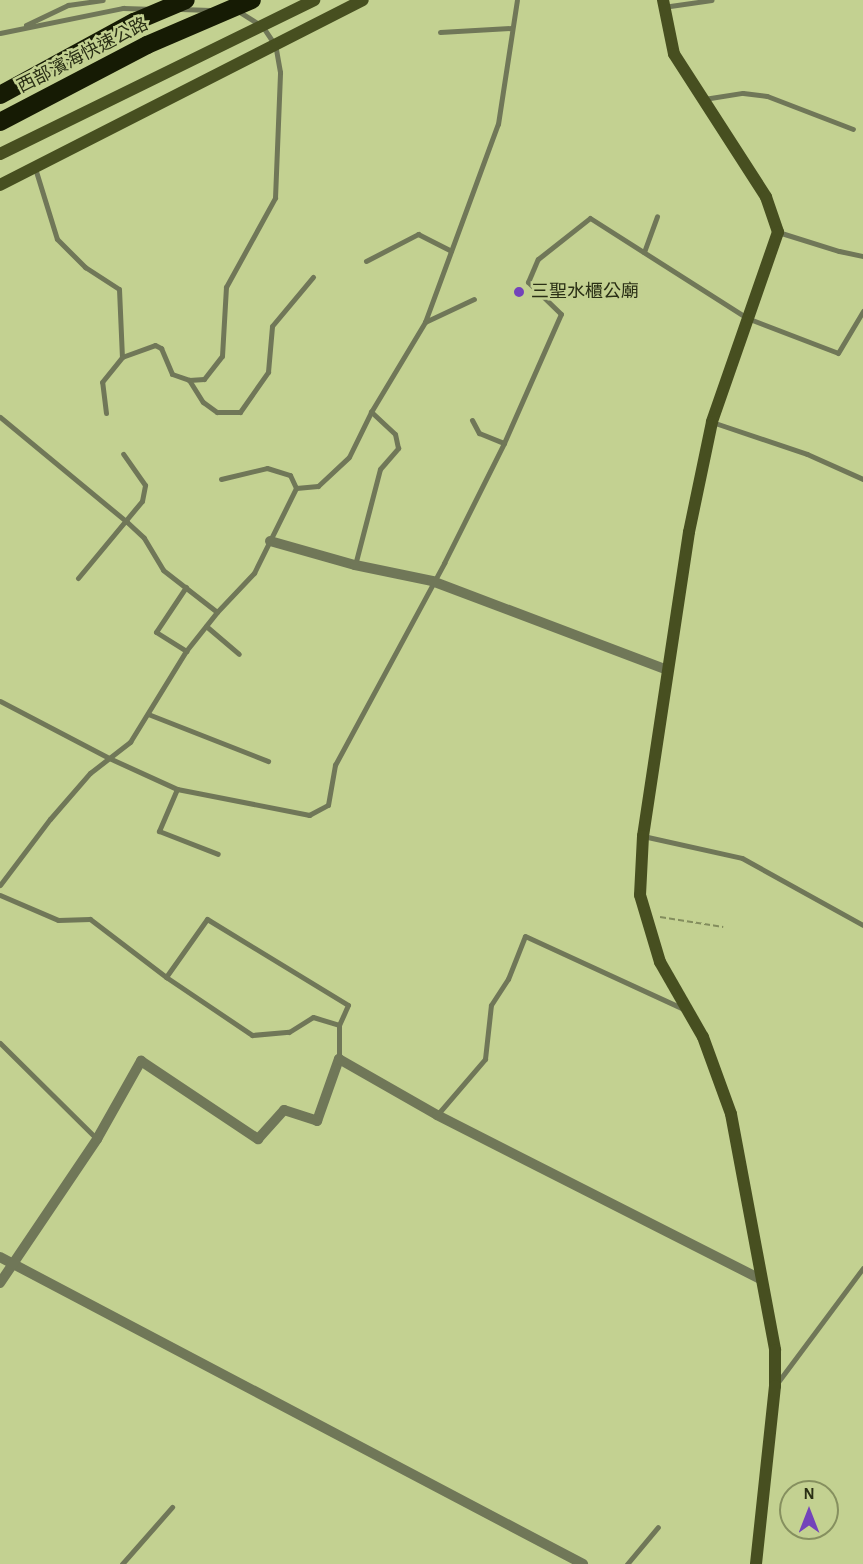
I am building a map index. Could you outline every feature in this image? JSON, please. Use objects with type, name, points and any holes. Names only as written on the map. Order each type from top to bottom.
[{"type":"highway","name":"西部濱海快速公路","points":[[0,95],[134,22],[186,0]]},
{"type":"highway","name":"西部濱海快速公路","points":[[0,122],[147,45],[252,0]]},
{"type":"street","points":[[0,154],[315,0]]},
{"type":"street","points":[[0,185],[363,0]]},
{"type":"street","points":[[663,3],[674,54],[766,197],[778,232],[712,422],[689,532],[643,836],[640,895],[660,962],[703,1037],[731,1114],[775,1350],[775,1386],[756,1564]]},
{"type":"street","points":[[270,541],[355,565],[432,581],[668,670]]},
{"type":"street","points":[[0,1283],[97,1139],[141,1061],[258,1139],[284,1110],[317,1121],[339,1059],[437,1115],[760,1279]]},
{"type":"street","points":[[0,1257],[584,1564]]},
{"type":"lane","points":[[17,30],[68,5],[103,0]]},
{"type":"lane","points":[[296,488],[318,486],[349,457],[371,412],[425,322],[498,124],[518,0]]},
{"type":"lane","points":[[663,3],[712,0]]},
{"type":"lane","points":[[0,33],[123,8],[239,11],[262,26],[275,45],[280,72],[275,198],[226,287],[222,356],[204,379],[189,380],[172,374],[160,348],[155,345],[122,357],[102,382],[106,413]]},
{"type":"lane","points":[[440,32],[512,28]]},
{"type":"lane","points":[[704,99],[743,93],[767,96],[853,129]]},
{"type":"lane","points":[[35,168],[57,239],[86,267],[119,289],[122,357]]},
{"type":"lane","points":[[644,252],[657,216]]},
{"type":"lane","points":[[0,701],[109,758],[177,789],[309,815],[328,805],[335,765],[432,581],[444,563],[504,443],[561,314],[528,282],[538,259],[590,218],[747,318],[838,353],[863,311]]},
{"type":"lane","points":[[778,232],[863,256]]},
{"type":"lane","points":[[366,261],[418,234],[451,251]]},
{"type":"lane","points":[[189,380],[203,402],[217,412],[240,412],[268,372],[272,326],[313,277]]},
{"type":"lane","points":[[425,322],[474,299]]},
{"type":"lane","points":[[355,565],[380,469],[398,448],[395,434],[371,412]]},
{"type":"lane","points":[[0,417],[127,522],[144,538],[163,570],[217,612]]},
{"type":"lane","points":[[472,420],[479,433],[504,443]]},
{"type":"lane","points":[[712,422],[807,454],[863,480]]},
{"type":"lane","points":[[78,578],[127,522],[142,501],[145,485],[123,454]]},
{"type":"lane","points":[[221,478],[267,468],[290,475],[296,488]]},
{"type":"lane","points":[[0,885],[50,819],[90,773],[130,742],[186,651],[217,612],[254,573],[296,488]]},
{"type":"lane","points":[[186,588],[156,632],[186,651]]},
{"type":"lane","points":[[206,626],[239,654]]},
{"type":"lane","points":[[148,714],[268,761]]},
{"type":"lane","points":[[177,789],[159,831],[218,854]]},
{"type":"lane","points":[[643,836],[742,858],[863,925]]},
{"type":"lane","points":[[0,895],[57,920],[90,920],[166,977],[252,1035],[289,1032],[312,1017],[339,1025]]},
{"type":"lane","points":[[166,977],[207,920],[348,1005],[339,1025],[339,1059]]},
{"type":"lane","points":[[437,1115],[485,1059],[491,1005],[508,979],[525,936],[688,1011]]},
{"type":"lane","points":[[0,1043],[97,1139]]},
{"type":"lane","points":[[775,1386],[863,1268]]},
{"type":"lane","points":[[122,1564],[172,1507]]},
{"type":"lane","points":[[627,1564],[658,1527]]},
{"type":"path","points":[[646,913],[723,927]]},
{"type":"place","name":"三聖水櫃公廟","points":[[519,292]]}]
